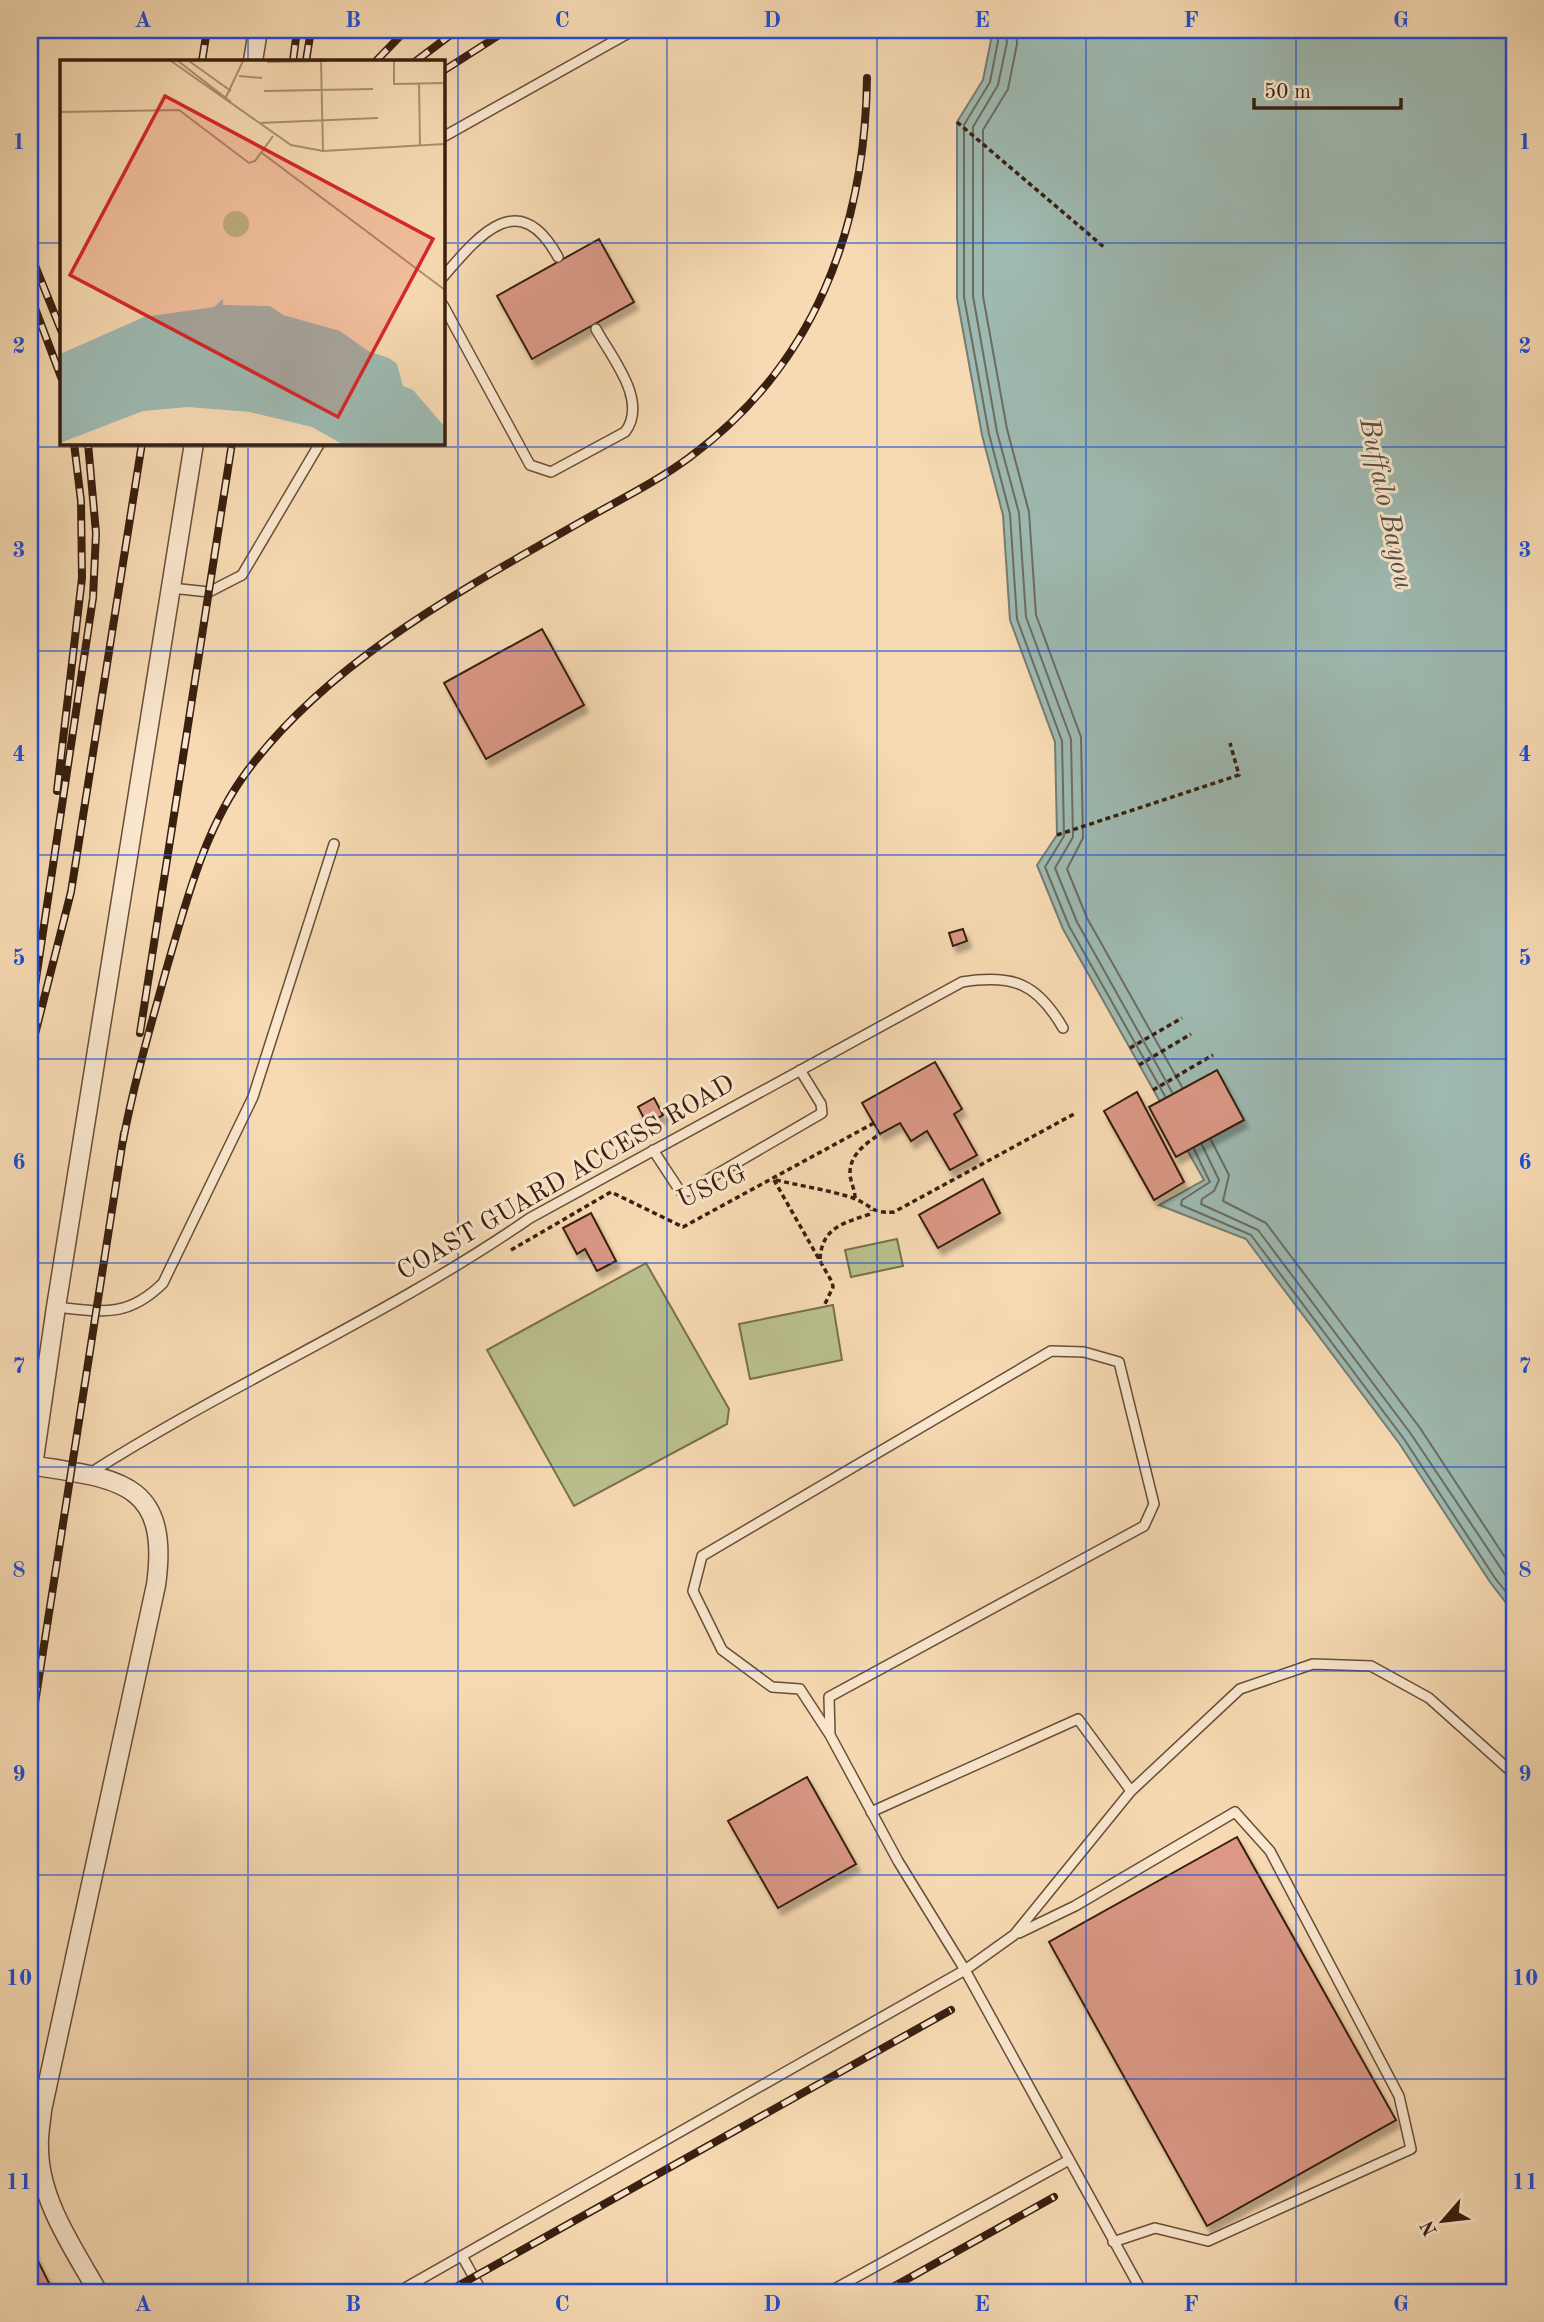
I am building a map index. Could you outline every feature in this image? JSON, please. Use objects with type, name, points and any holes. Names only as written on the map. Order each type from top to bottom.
[{"type":"street","points":[[253,60],[258,30]]},
{"type":"street","points":[[98,2292],[57,2217],[45,2182],[38,2149],[42,2110],[160,1560],[152,1517],[140,1498],[128,1486],[114,1480],[32,1466],[194,444]]},
{"type":"lane","points":[[444,136],[634,30]]},
{"type":"lane","points":[[444,276],[473,242],[486,232],[511,222],[524,221],[537,226],[558,257]]},
{"type":"lane","points":[[444,307],[530,465],[551,472],[625,432],[633,421],[631,393],[596,329]]},
{"type":"lane","points":[[171,588],[209,592],[242,575],[319,444]]},
{"type":"lane","points":[[56,1307],[96,1312],[122,1310],[148,1298],[163,1283],[253,1097],[334,844]]},
{"type":"lane","name":"COAST GUARD ACCESS ROAD","points":[[85,1476],[146,1437],[467,1261],[530,1218],[962,982],[991,977],[1020,982],[1049,1003],[1063,1028]]},
{"type":"lane","points":[[653,1150],[674,1186],[680,1191],[688,1191],[822,1113],[821,1104],[800,1070]]},
{"type":"lane","points":[[830,1735],[829,1698],[1143,1526],[1154,1504],[1119,1362],[1084,1353],[1051,1351],[702,1556],[693,1591],[722,1650],[772,1688],[800,1689],[830,1735],[871,1812],[965,1970],[1142,2292]]},
{"type":"lane","points":[[1014,1935],[1130,1791],[1240,1689],[1313,1664],[1371,1666],[1429,1698],[1514,1774]]},
{"type":"lane","points":[[871,1812],[1078,1719],[1130,1791]]},
{"type":"lane","points":[[398,2292],[965,1970],[1014,1935],[1075,1906],[1235,1812],[1270,1851],[1399,2095],[1411,2149],[1208,2241],[1154,2228],[1113,2242]]},
{"type":"lane","points":[[829,2292],[1069,2160]]},
{"type":"lane","points":[[462,2256],[482,2292]]},
{"type":"path","points":[[957,122],[1105,248]]},
{"type":"path","points":[[1057,835],[1239,775],[1230,743]]},
{"type":"path","points":[[1130,1048],[1182,1018]]},
{"type":"path","points":[[1139,1065],[1191,1034]]},
{"type":"path","points":[[1153,1090],[1213,1055]]},
{"type":"path","points":[[820,1261],[827,1234],[839,1224],[870,1214],[871,1210],[894,1212],[908,1206],[1074,1114]]},
{"type":"path","name":"USCG","points":[[505,1253],[611,1192],[683,1227],[774,1180],[874,1123]]},
{"type":"path","points":[[855,1199],[850,1176],[852,1162],[858,1150],[880,1134]]},
{"type":"path","name":"USCG","points":[[774,1180],[855,1199],[871,1210]]},
{"type":"path","name":"USCG","points":[[774,1180],[833,1287],[824,1306]]},
{"type":"green space","points":[[897,1239],[903,1266],[851,1277],[845,1250]]},
{"type":"green space","points":[[646,1263],[729,1409],[727,1424],[574,1506],[487,1350]]},
{"type":"green space","points":[[833,1305],[842,1360],[750,1379],[739,1324]]},
{"type":"water","name":"Buffalo Bayou","points":[[989,30],[1514,30],[1514,1613],[1490,1582],[1399,1443],[1246,1239],[1159,1205],[1204,1180],[1063,929],[1037,865],[1057,835],[1055,742],[1010,620],[1003,515],[982,435],[957,298],[957,122],[983,80],[991,40]]},
{"type":"building","points":[[599,239],[634,302],[532,359],[497,296]]},
{"type":"building","points":[[542,629],[584,705],[486,759],[444,683]]},
{"type":"building","points":[[963,929],[967,941],[953,946],[949,933]]},
{"type":"building","points":[[935,1062],[962,1109],[954,1114],[977,1155],[950,1170],[927,1131],[911,1141],[900,1123],[880,1134],[862,1103]]},
{"type":"building","points":[[1217,1070],[1244,1120],[1176,1157],[1149,1107]]},
{"type":"building","points":[[1137,1092],[1184,1182],[1154,1200],[1104,1111]]},
{"type":"building","points":[[654,1098],[663,1115],[647,1124],[638,1107]]},
{"type":"building","points":[[983,1179],[1000,1213],[938,1248],[919,1215]]},
{"type":"building","points":[[591,1213],[616,1261],[597,1271],[585,1249],[577,1254],[563,1228]]},
{"type":"building","points":[[807,1777],[856,1864],[778,1908],[728,1821]]},
{"type":"building","points":[[1237,1837],[1396,2120],[1207,2226],[1049,1942]]},
{"type":"building","points":[[30,2245],[50,2285],[35,2292],[30,2292]]},
{"type":"railway","points":[[202,60],[207,30]]},
{"type":"railway","points":[[293,60],[297,30]]},
{"type":"railway","points":[[306,60],[311,30]]},
{"type":"railway","points":[[377,60],[406,30]]},
{"type":"railway","points":[[417,60],[457,30]]},
{"type":"railway","points":[[444,70],[507,30]]},
{"type":"railway","points":[[123,1141],[143,1054],[190,890],[220,815],[248,770],[281,731],[358,661],[443,602],[677,466],[733,420],[770,380],[800,336],[825,289],[843,240],[856,188],[864,134],[867,78]]},
{"type":"railway","points":[[30,253],[60,328]]},
{"type":"railway","points":[[30,295],[60,374]]},
{"type":"railway","points":[[57,791],[82,578],[81,501],[74,444]]},
{"type":"railway","points":[[30,1019],[93,598],[96,533],[88,444]]},
{"type":"railway","points":[[30,1054],[71,892],[142,444]]},
{"type":"railway","points":[[140,1033],[232,444]]},
{"type":"railway","points":[[30,1735],[124,1133]]},
{"type":"railway","points":[[447,2292],[951,2010]]},
{"type":"railway","points":[[884,2292],[1054,2197]]}]
